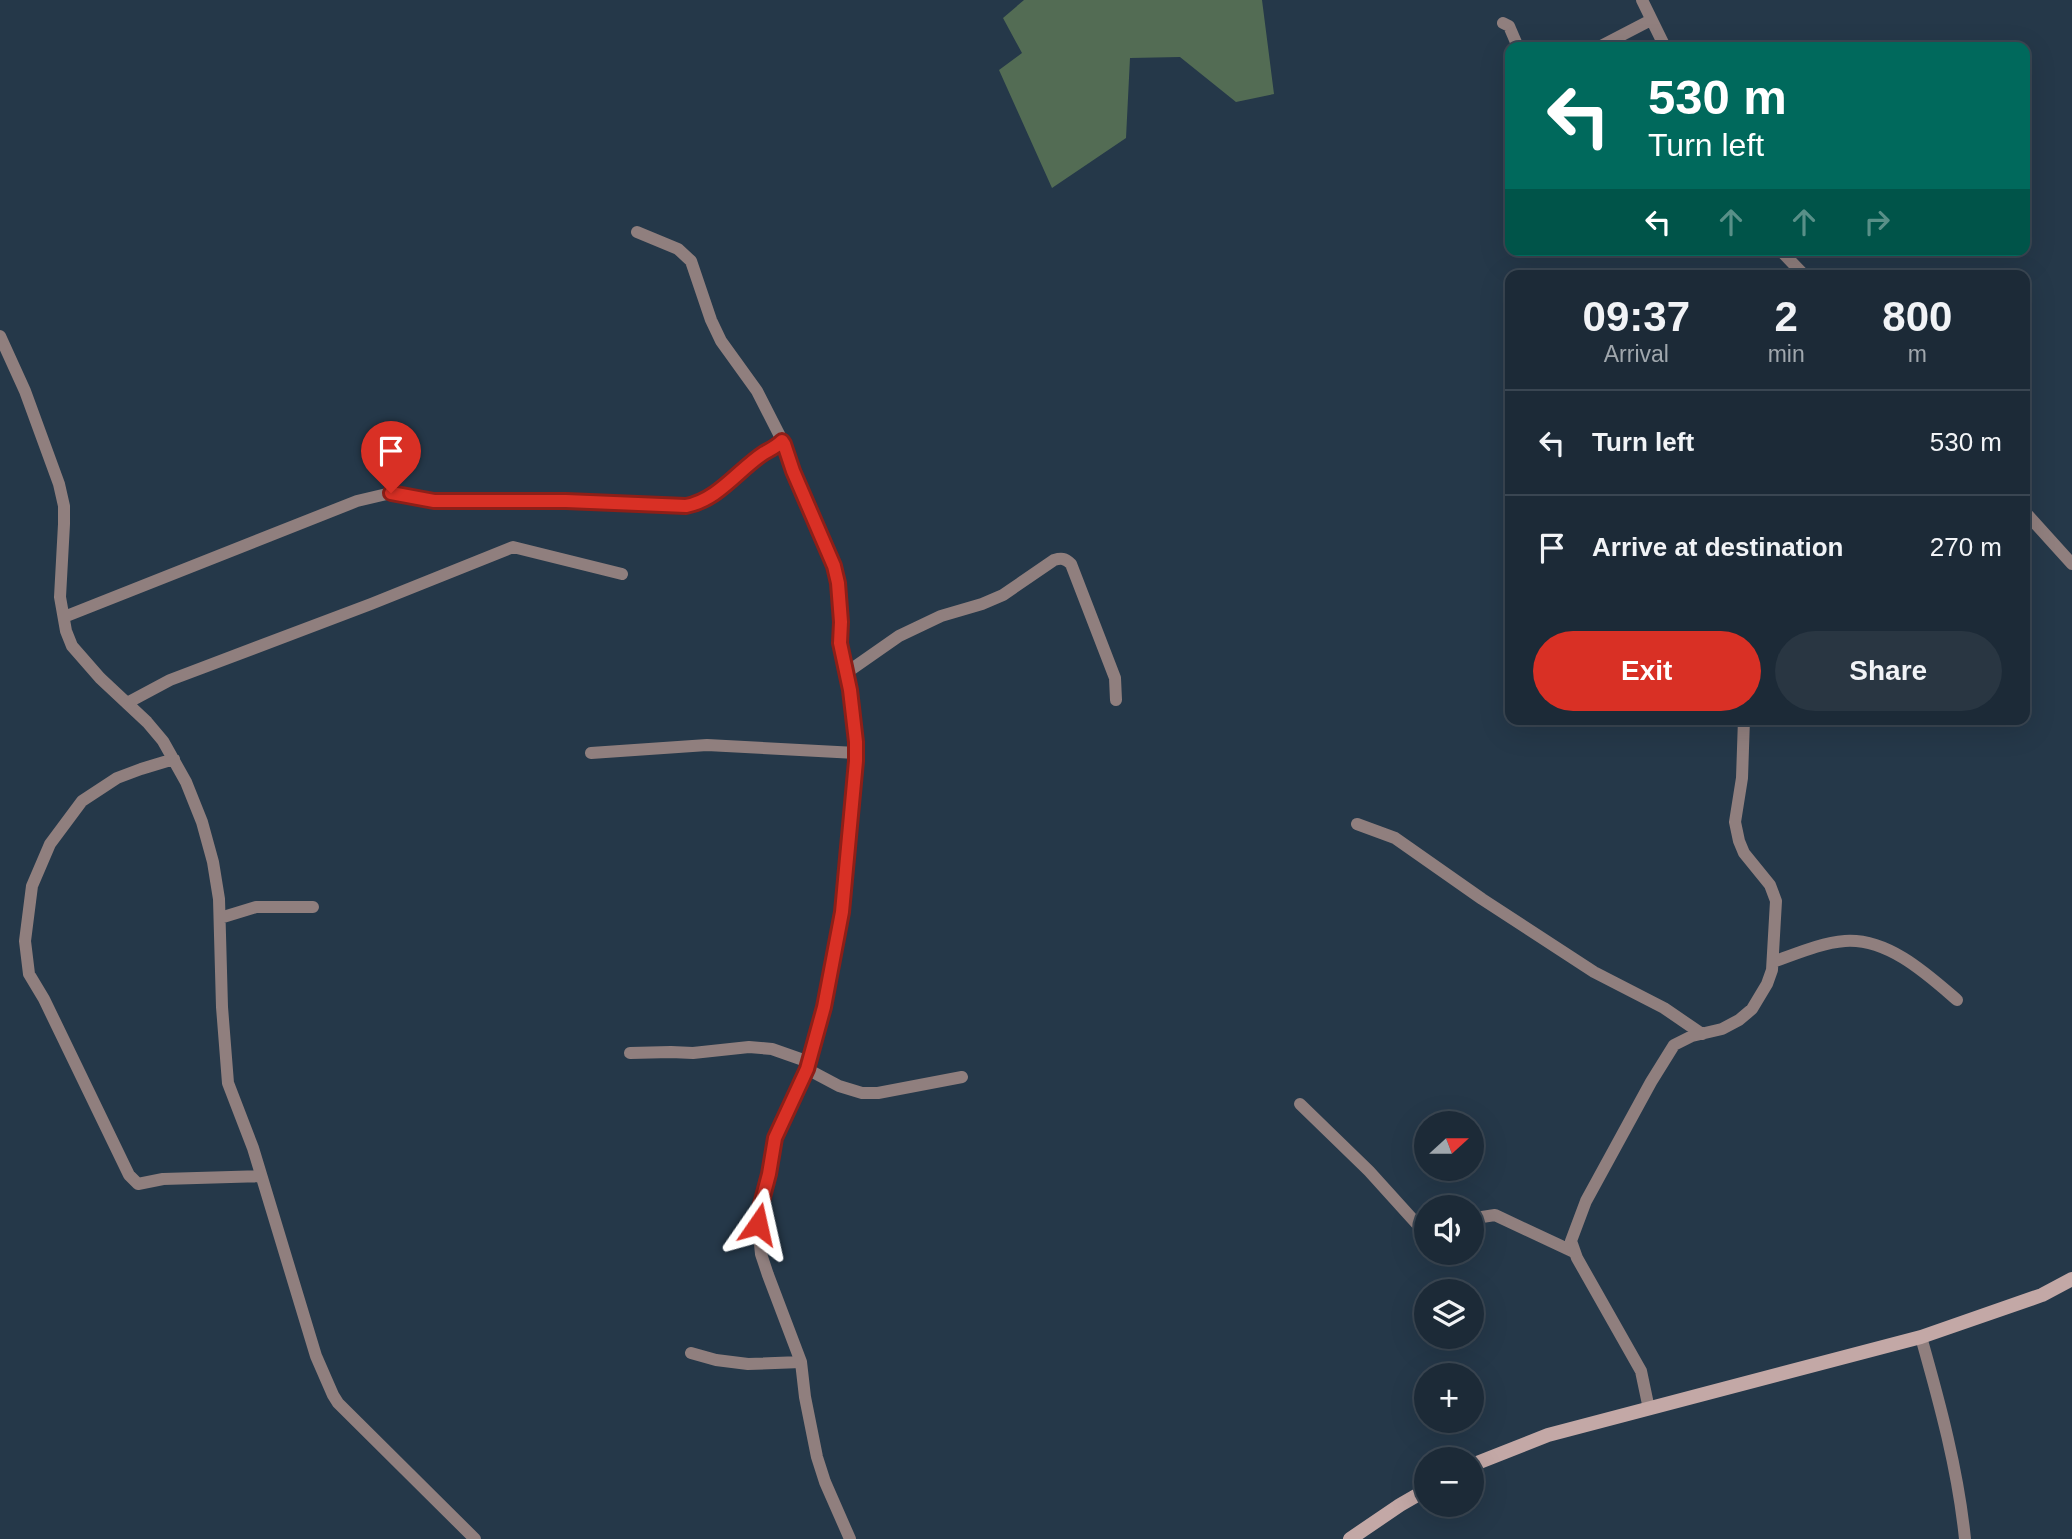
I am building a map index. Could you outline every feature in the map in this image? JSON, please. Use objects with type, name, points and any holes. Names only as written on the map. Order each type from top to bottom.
[{"type":"street","points":[[1642,0],[1662,42]]},
{"type":"street","points":[[1609,42],[1651,20]]},
{"type":"street","points":[[1503,23],[1509,26],[1516,42]]},
{"type":"street","points":[[637,232],[678,249],[691,261],[721,341],[757,391],[782,441],[834,566],[838,583],[840,643],[850,690],[856,753],[842,912],[824,1007],[808,1065],[775,1138],[758,1224],[761,1254],[802,1362],[805,1397],[817,1457],[850,1539]]},
{"type":"street","points":[[1786,256],[1799,270]]},
{"type":"street","points":[[0,335],[25,391],[59,484],[65,524],[60,583],[66,631],[72,646],[163,741],[196,803],[202,822],[213,862],[219,899],[222,1007],[228,1083],[261,1176],[316,1356],[333,1395],[475,1539]]},
{"type":"street","points":[[64,617],[357,501],[391,493],[434,501],[566,501],[686,506],[698,504],[782,441]]},
{"type":"street","points":[[2030,518],[2072,564]]},
{"type":"street","points":[[127,704],[170,680],[513,547],[622,574]]},
{"type":"street","points":[[846,673],[899,636],[941,616],[1003,595],[1061,558],[1067,559],[1071,564],[1115,678],[1116,700]]},
{"type":"street","points":[[1649,1409],[1641,1371],[1574,1252],[1571,1241],[1586,1201],[1674,1045],[1682,1040],[1722,1029],[1739,1020],[1752,1009],[1767,984],[1773,962],[1776,901],[1774,892],[1744,853],[1735,822],[1742,778],[1744,725]]},
{"type":"street","points":[[591,752],[707,745],[856,753]]},
{"type":"street","points":[[174,760],[117,778],[82,801],[50,844],[32,886],[25,941],[26,963],[29,974],[44,999],[134,1182],[138,1184],[163,1179],[261,1176]]},
{"type":"street","points":[[1357,824],[1395,838],[1594,972],[1664,1008],[1702,1034]]},
{"type":"street","points":[[220,918],[256,907],[313,907]]},
{"type":"street","points":[[1773,962],[1832,943],[1856,941],[1875,946],[1908,961],[1957,1000]]},
{"type":"street","points":[[630,1053],[693,1054],[749,1047],[772,1049],[808,1065],[839,1086],[862,1093],[878,1093],[962,1077]]},
{"type":"street","points":[[1300,1104],[1369,1171],[1414,1221]]},
{"type":"street","points":[[1484,1217],[1495,1214],[1574,1252]]},
{"type":"street","points":[[1484,1460],[1548,1435],[1921,1337],[2042,1295],[2072,1279]]},
{"type":"street","points":[[1921,1337],[1947,1427],[1965,1539]]},
{"type":"street","points":[[691,1353],[716,1360],[748,1364],[802,1362]]},
{"type":"street","points":[[1350,1539],[1414,1497]]},
{"type":"green space","points":[[1024,0],[1262,0],[1274,94],[1236,102],[1180,57],[1130,58],[1126,138],[1052,188],[999,70],[1022,53],[1003,18]]},
{"type":"route","points":[[391,493],[434,501],[566,501],[686,506],[698,504],[763,454],[782,441],[784,444],[834,566],[838,583],[840,643],[850,690],[856,761],[842,912],[824,1007],[807,1069],[775,1138],[758,1224]]}]
